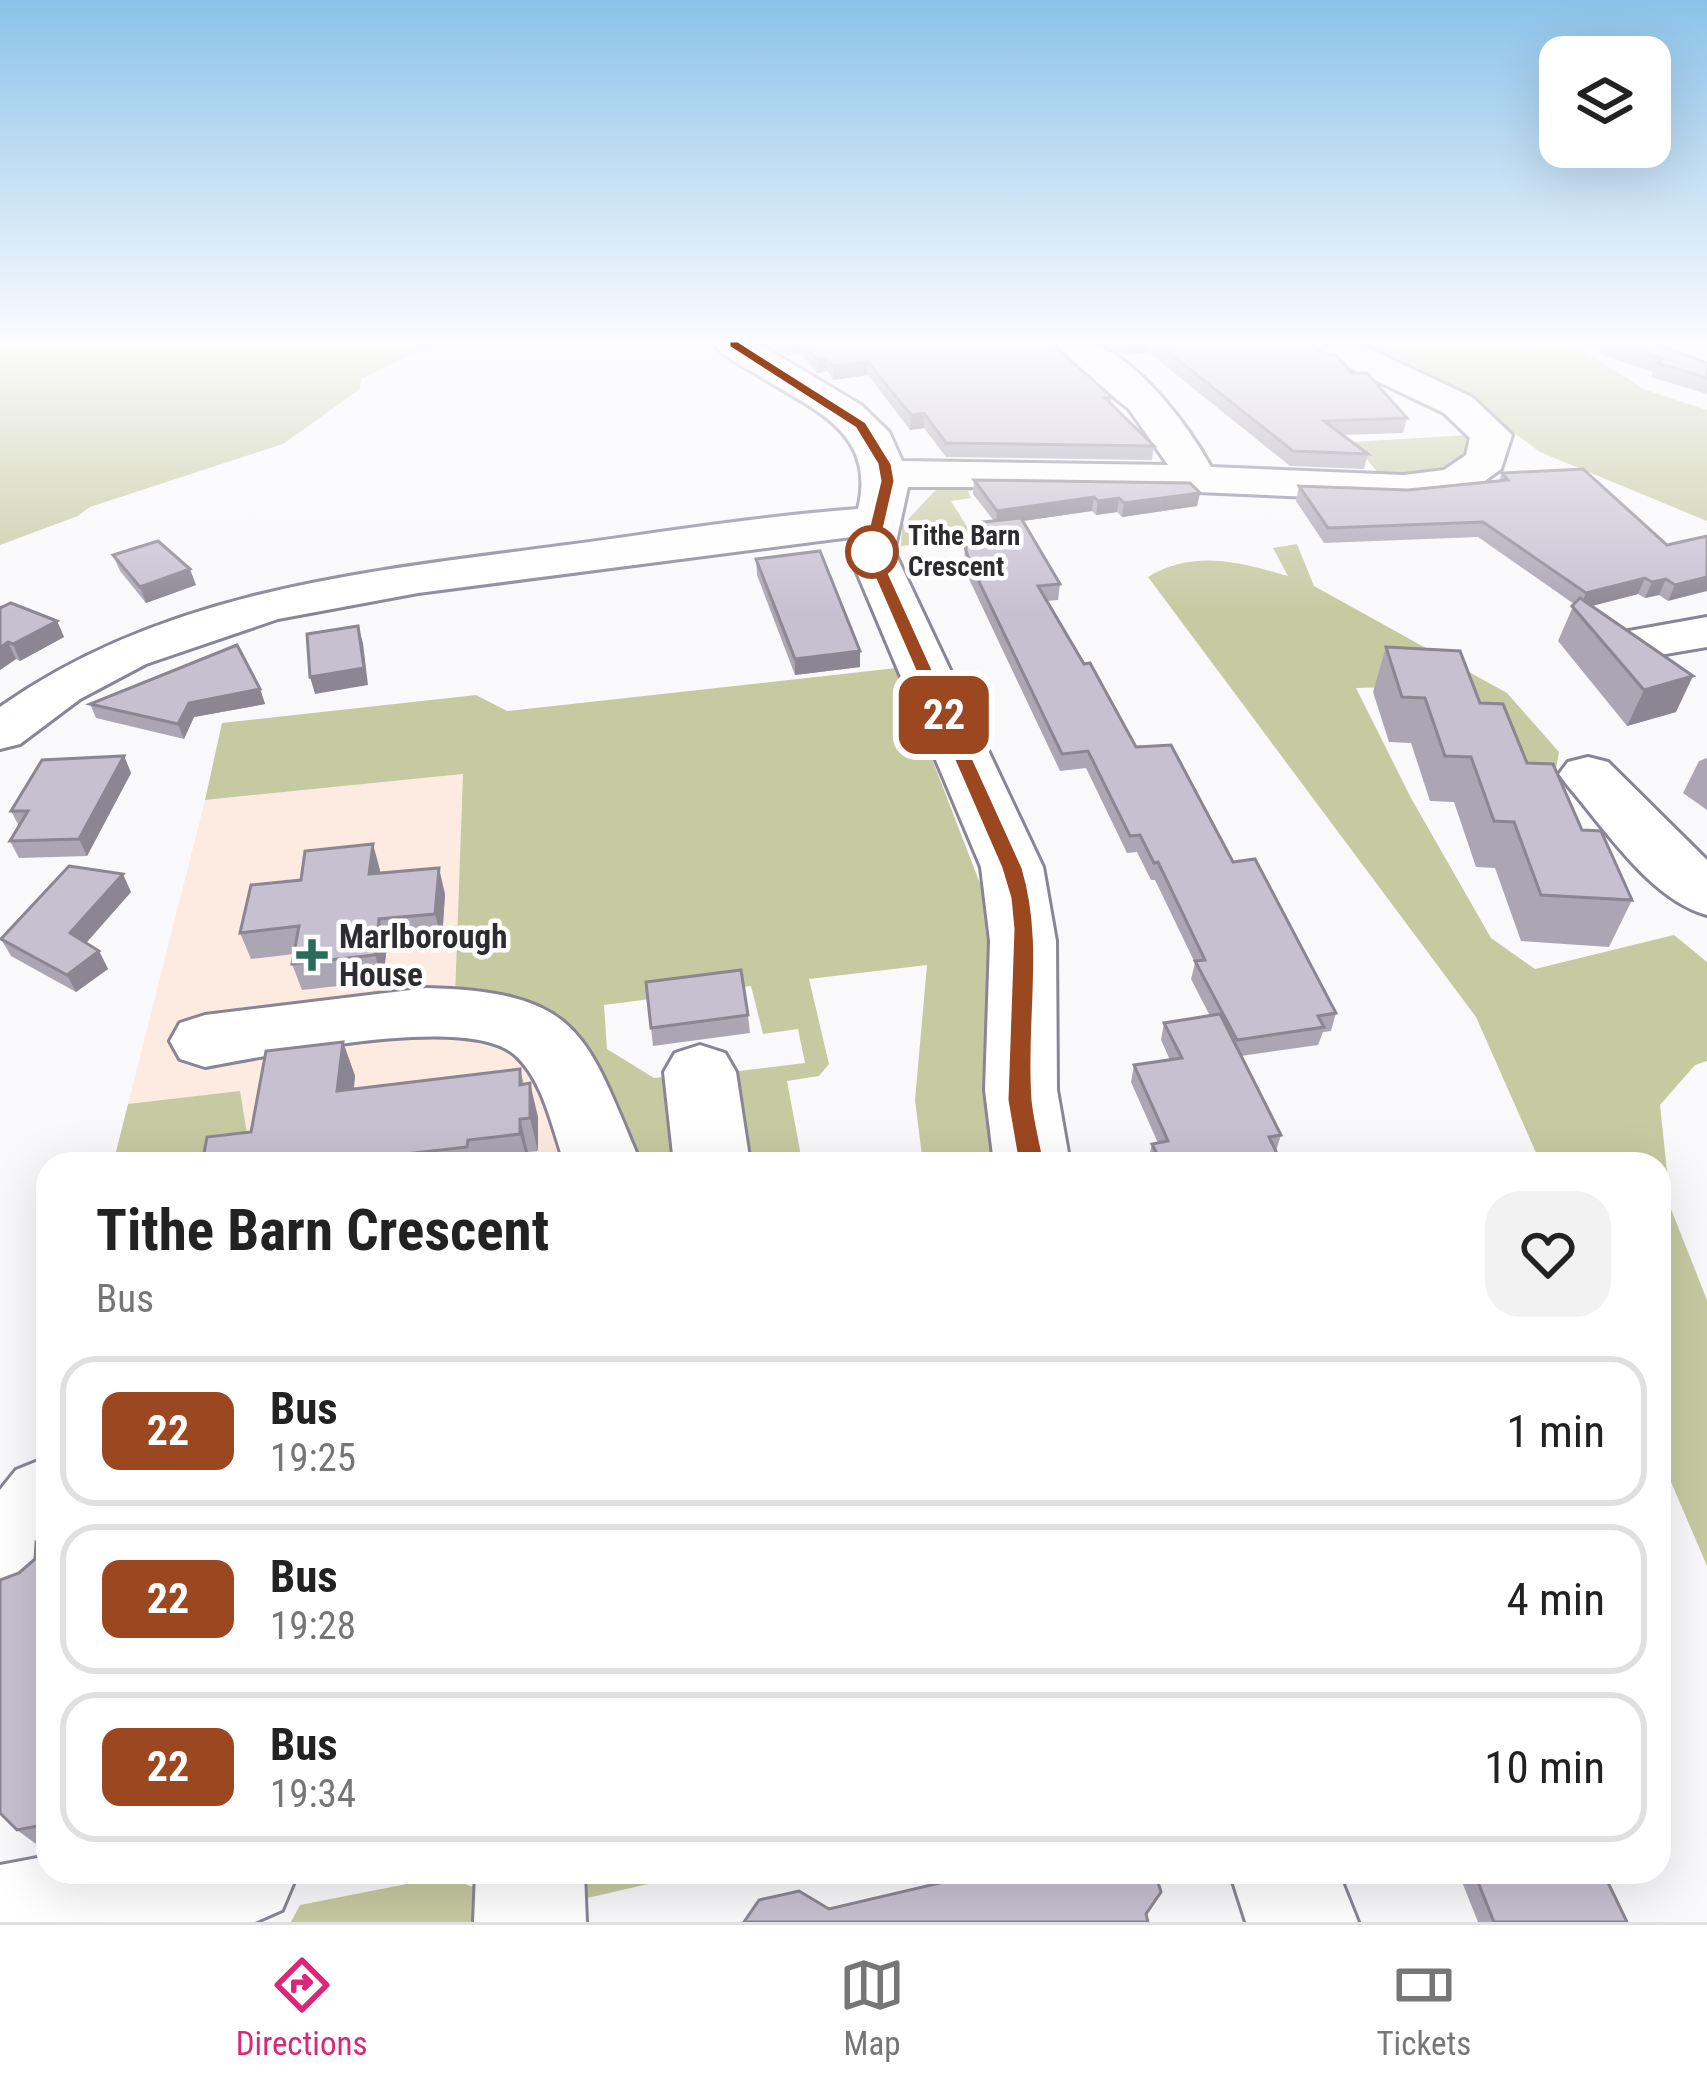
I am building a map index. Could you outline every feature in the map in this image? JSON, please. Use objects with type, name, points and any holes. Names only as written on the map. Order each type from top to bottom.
[{"type":"street","points":[[868,434],[874,441],[881,497],[871,551],[1012,868],[1021,898],[1020,1100],[1030,1152]]},
{"type":"street","points":[[1174,434],[1197,480]]},
{"type":"street","points":[[0,732],[36,701],[106,662],[202,624],[276,605],[526,565],[881,497],[1083,474],[1430,487],[1456,482],[1486,460],[1490,434]]},
{"type":"street","points":[[1630,645],[1707,632]]},
{"type":"street","points":[[1615,803],[1707,893]]},
{"type":"street","points":[[205,1041],[437,1011],[503,1016],[533,1031],[558,1058],[598,1152]]},
{"type":"street","points":[[700,1072],[710,1152]]},
{"type":"street","points":[[0,1555],[36,1518]]},
{"type":"street","points":[[0,1921],[175,1884]]},
{"type":"street","points":[[530,1884],[530,1922]]},
{"type":"street","points":[[1288,1884],[1302,1922]]},
{"type":"shaded area","name":"Marlborough House","points":[[463,774],[455,996],[508,1005],[615,1152],[116,1152],[205,800]]},
{"type":"green space","points":[[0,434],[297,434],[283,444],[90,507],[78,516],[0,545]]},
{"type":"green space","points":[[1515,434],[1707,434],[1707,521],[1540,452]]},
{"type":"green space","points":[[1469,435],[1459,460],[1421,474],[1379,474],[1353,442]]},
{"type":"green space","points":[[943,482],[1007,485],[968,491],[971,498],[951,501],[974,538],[901,546],[902,526]]},
{"type":"green space","points":[[1297,544],[1314,586],[1507,693],[1559,752],[1552,791],[1422,686],[1356,688],[1411,798],[1491,938],[1535,969],[1674,935],[1707,962],[1707,1061],[1695,1065],[1660,1105],[1665,1152],[1536,1152],[1476,1017],[1148,577],[1165,568],[1200,561],[1234,563],[1288,576],[1273,548]]},
{"type":"green space","points":[[897,668],[991,912],[1007,1152],[922,1152],[915,1100],[927,965],[809,979],[829,1064],[819,1076],[787,1081],[800,1152],[725,1152],[714,1074],[805,1063],[798,1029],[763,1034],[751,986],[604,1005],[607,1049],[654,1078],[690,1074],[697,1152],[619,1152],[579,1058],[455,996],[463,774],[205,800],[222,723],[476,695],[507,711]]},
{"type":"green space","points":[[240,1091],[248,1140],[228,1152],[116,1152],[128,1104]]},
{"type":"green space","points":[[1671,1209],[1707,1300],[1707,1566],[1671,1482]]},
{"type":"green space","points":[[406,1884],[464,1884],[480,1889],[491,1917],[470,1922],[291,1922],[300,1905]]},
{"type":"green space","points":[[577,1884],[648,1884],[570,1902]]},
{"type":"building","points":[[939,434],[1141,434],[1154,446],[946,443]]},
{"type":"building","points":[[1271,434],[1341,434],[1368,454],[1293,451]]},
{"type":"building","points":[[1583,469],[1667,545],[1707,536],[1707,577],[1675,585],[1666,579],[1652,582],[1645,578],[1586,593],[1483,522],[1328,528],[1299,486],[1408,490],[1508,480],[1502,473]]},
{"type":"building","points":[[974,480],[1190,483],[1200,493],[1124,503],[1119,498],[1098,501],[1094,497],[997,511]]},
{"type":"building","points":[[1021,518],[1060,584],[1038,586],[1084,664],[1090,663],[1136,747],[1171,745],[1233,862],[1255,859],[1336,1013],[1318,1016],[1324,1027],[1237,1040],[1195,961],[1205,960],[1158,862],[1154,863],[1140,835],[1130,836],[1088,751],[1062,754],[965,547],[977,546],[973,538],[981,537],[974,523]]},
{"type":"building","points":[[158,541],[190,569],[140,587],[113,555]]},
{"type":"building","points":[[820,551],[860,651],[795,659],[756,559]]},
{"type":"building","points":[[1580,598],[1693,676],[1644,690],[1572,606]]},
{"type":"building","points":[[11,603],[57,621],[0,648],[0,608]]},
{"type":"building","points":[[358,626],[364,668],[310,677],[307,634]]},
{"type":"building","points":[[237,645],[260,689],[189,703],[178,724],[90,704]]},
{"type":"building","points":[[1386,647],[1460,651],[1480,703],[1503,704],[1527,763],[1553,764],[1582,830],[1601,831],[1632,900],[1541,895],[1514,822],[1494,821],[1471,757],[1445,756],[1425,698],[1402,697]]},
{"type":"building","points":[[124,756],[79,839],[10,841],[28,811],[11,811],[42,760]]},
{"type":"building","points":[[373,844],[369,874],[439,868],[435,914],[379,919],[375,955],[292,964],[299,926],[240,933],[251,885],[301,880],[305,851]]},
{"type":"building","points":[[69,866],[123,874],[70,933],[99,951],[67,975],[1,939]]},
{"type":"building","points":[[741,970],[748,1015],[651,1028],[646,982]]},
{"type":"building","points":[[1220,1014],[1281,1135],[1269,1137],[1276,1152],[1156,1152],[1152,1144],[1168,1141],[1134,1065],[1182,1058],[1164,1023]]},
{"type":"building","points":[[343,1042],[337,1091],[520,1069],[520,1085],[530,1083],[530,1118],[520,1119],[520,1134],[423,1152],[204,1152],[207,1137],[251,1132],[266,1051]]},
{"type":"building","points":[[36,1543],[36,1826],[17,1830],[0,1813],[0,1580],[19,1573],[35,1559]]},
{"type":"building","points":[[936,1884],[1159,1884],[1161,1892],[1146,1914],[1148,1922],[744,1922],[759,1900],[799,1891],[829,1909]]},
{"type":"building","points":[[1479,1884],[1609,1884],[1627,1922],[1494,1922]]},
{"type":"bus line","name":"22","points":[[868,434],[887,472],[871,551],[1012,868],[1021,898],[1020,1100],[1029,1152]]},
{"type":"place","name":"Tithe Barn Crescent","points":[[872,552]]},
{"type":"place","name":"Marlborough House","points":[[312,955]]}]
